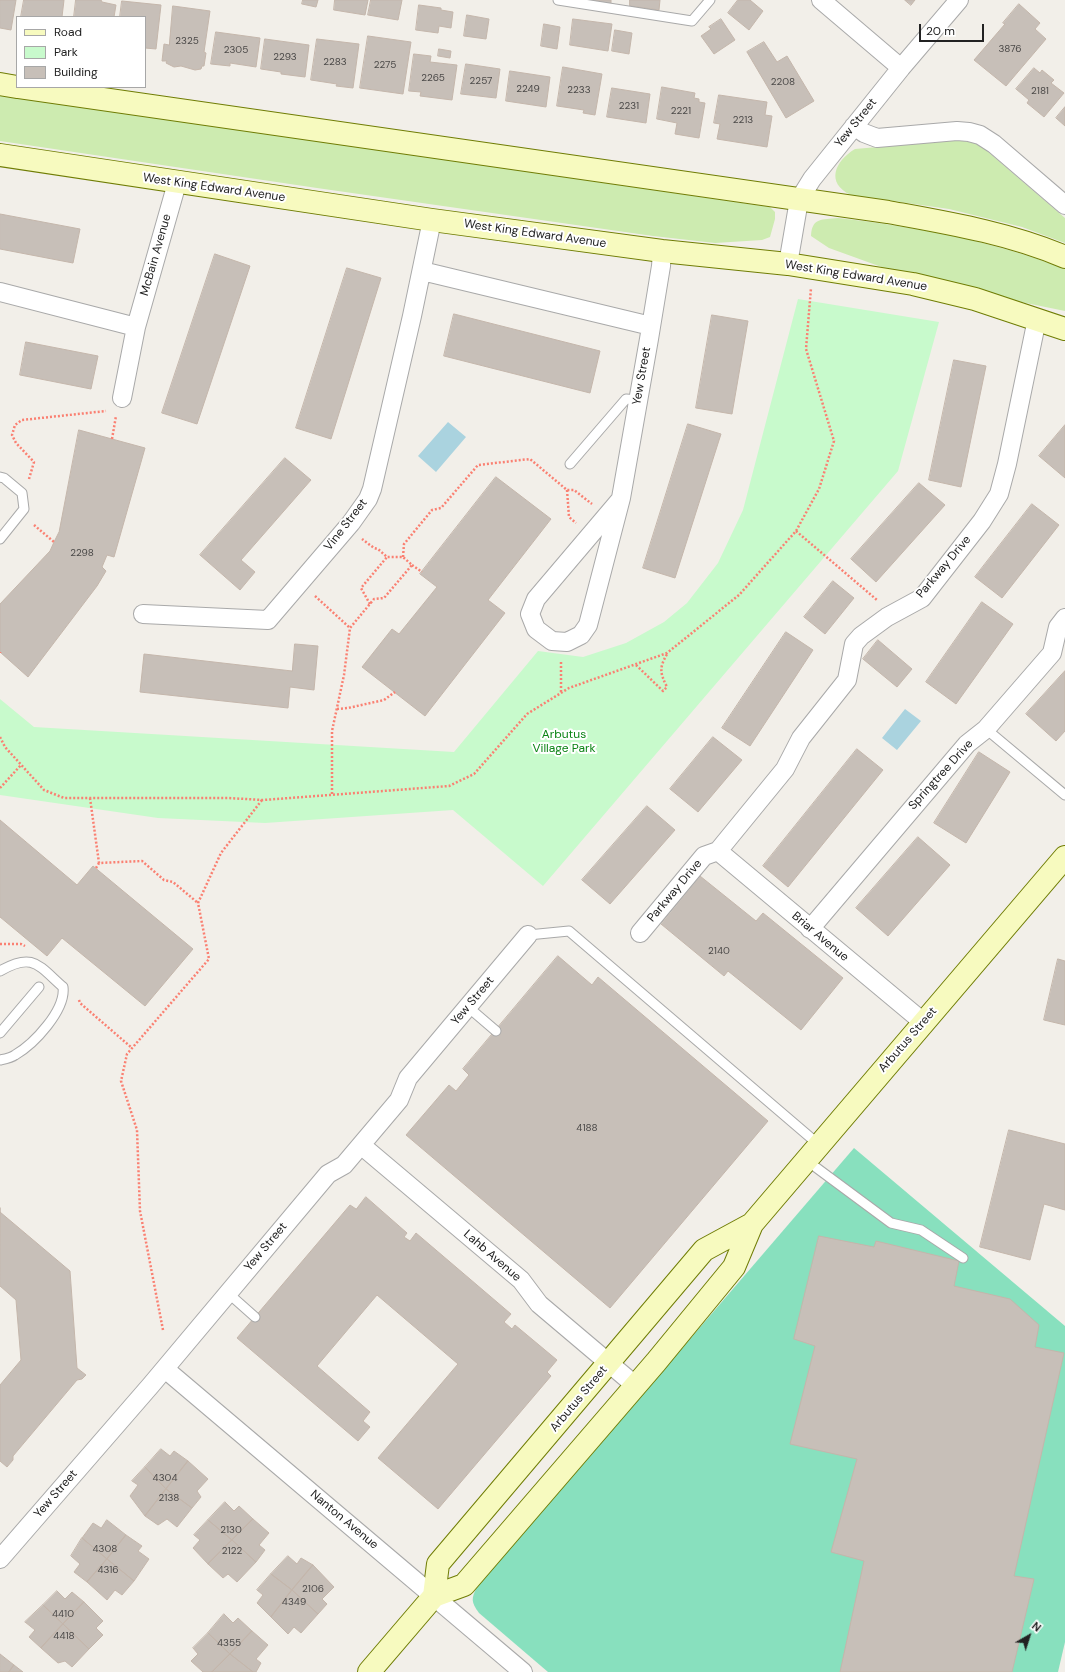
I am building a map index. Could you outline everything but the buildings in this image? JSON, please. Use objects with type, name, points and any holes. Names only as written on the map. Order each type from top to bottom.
[{"type":"main road","points":[[0,84],[16,87]]},
{"type":"main road","points":[[25,88],[950,223],[1002,236],[1065,257]]},
{"type":"main road","name":"West King Edward Avenue","points":[[0,155],[177,183],[432,220],[662,251],[788,264],[913,284],[975,298],[1065,329]]},
{"type":"main road","name":"Arbutus Street","points":[[369,1672],[434,1596],[464,1585],[636,1386],[734,1267],[752,1224],[1065,857]]},
{"type":"main road","name":"Arbutus Street","points":[[434,1596],[438,1564],[704,1250],[752,1224]]},
{"type":"street","points":[[821,0],[901,68]]},
{"type":"street","name":"Yew Street","points":[[788,264],[799,200],[812,178],[901,68],[959,0]]},
{"type":"street","points":[[854,126],[864,133],[877,138],[957,131],[970,132],[980,135],[994,144],[1065,206]]},
{"type":"street","name":"McBain Avenue","points":[[119,406],[136,327],[177,183]]},
{"type":"street","name":"Vine Street","points":[[143,614],[268,620],[347,528],[368,499],[372,489],[422,271],[432,220]]},
{"type":"street","name":"Yew Street","points":[[561,642],[566,642],[580,635],[588,626],[620,500],[651,326],[662,251]]},
{"type":"street","points":[[422,271],[651,326]]},
{"type":"street","points":[[0,292],[136,327]]},
{"type":"street","name":"Parkway Drive","points":[[640,933],[704,856],[718,851],[785,769],[801,738],[847,680],[854,644],[860,636],[887,617],[922,598],[982,521],[999,494],[1008,464],[1036,319]]},
{"type":"street","points":[[561,642],[552,641],[536,629],[530,614],[536,599],[620,500]]},
{"type":"street","name":"Springtree Drive","points":[[810,929],[967,744],[986,729],[1052,653],[1058,627],[1065,618]]},
{"type":"street","name":"Briar Avenue","points":[[718,851],[923,1022]]},
{"type":"street","name":"Yew Street","points":[[0,1559],[165,1369],[328,1174],[344,1164],[361,1145],[399,1100],[408,1078],[528,935]]},
{"type":"street","name":"Lahb Avenue","points":[[361,1145],[521,1280],[539,1304],[636,1386]]},
{"type":"street","name":"Nanton Avenue","points":[[165,1369],[523,1672]]},
{"type":"lane","points":[[558,0],[692,21],[710,0]]},
{"type":"lane","points":[[570,464],[626,399],[638,400]]},
{"type":"lane","points":[[0,477],[4,478],[22,493],[24,509],[0,539]]},
{"type":"lane","points":[[986,729],[1065,795]]},
{"type":"lane","points":[[528,935],[569,931],[891,1224],[921,1230],[964,1258]]},
{"type":"lane","points":[[0,971],[15,963],[27,961],[35,962],[63,987],[64,994],[54,1017],[30,1043],[14,1056],[0,1060]]},
{"type":"lane","points":[[0,1032],[39,987]]},
{"type":"lane","points":[[468,1007],[496,1031]]},
{"type":"lane","points":[[228,1293],[255,1317]]},
{"type":"path","points":[[636,665],[663,691],[667,687],[661,671],[661,664],[667,654],[739,595],[796,531],[819,489],[834,441],[806,349],[811,285]]},
{"type":"path","points":[[112,439],[119,406]]},
{"type":"path","points":[[22,493],[27,486],[34,462],[16,443],[12,435],[16,425],[22,420],[95,413],[116,409],[119,406]]},
{"type":"path","points":[[403,557],[404,544],[432,510],[441,508],[478,465],[530,459],[567,490],[574,490],[607,516]]},
{"type":"path","points":[[567,490],[569,517],[590,535]]},
{"type":"path","points":[[34,525],[54,542]]},
{"type":"path","points":[[347,528],[387,557],[403,557],[422,572]]},
{"type":"path","points":[[796,531],[895,614]]},
{"type":"path","points":[[370,604],[361,588],[387,557]]},
{"type":"path","points":[[332,794],[332,731],[344,675],[350,628],[374,599],[384,598],[412,565]]},
{"type":"path","points":[[300,583],[350,628]]},
{"type":"path","points":[[561,642],[561,692]]},
{"type":"path","points":[[0,737],[5,747],[44,790],[64,798],[228,798],[263,800],[449,786],[474,774],[527,714],[561,692],[667,654]]},
{"type":"path","points":[[337,708],[348,708],[384,700],[395,692]]},
{"type":"path","points":[[0,788],[21,765]]},
{"type":"path","points":[[90,798],[99,863],[96,868]]},
{"type":"path","points":[[163,1330],[140,1211],[137,1130],[121,1081],[128,1054],[209,959],[198,903],[221,853],[263,800]]},
{"type":"path","points":[[99,863],[142,861],[164,880],[173,882],[198,903]]},
{"type":"green space","points":[[0,95],[770,207],[775,212],[775,219],[770,237],[762,240],[715,243],[653,236],[0,141]]},
{"type":"green space","points":[[959,140],[979,144],[1065,218],[1065,243],[1022,227],[949,209],[851,195],[843,190],[838,184],[836,172],[838,166],[848,154],[855,149]]},
{"type":"green space","points":[[838,218],[925,230],[981,242],[1065,269],[1065,311],[1021,302],[974,288],[887,269],[829,248],[811,236],[813,225],[816,222]]},
{"type":"green space","name":"Arbutus Village Park","points":[[798,299],[939,322],[898,471],[543,886],[453,810],[265,823],[158,818],[0,795],[0,699],[34,727],[454,752],[538,651],[583,657],[626,643],[664,622],[687,603],[718,563],[743,510]]},
{"type":"green space","points":[[854,1148],[1065,1326],[1065,1642],[1058,1672],[548,1672],[479,1613],[473,1603],[477,1587]]},
{"type":"water","points":[[448,422],[466,437],[436,472],[418,456]]},
{"type":"water","points":[[905,709],[921,721],[897,750],[882,738]]}]
